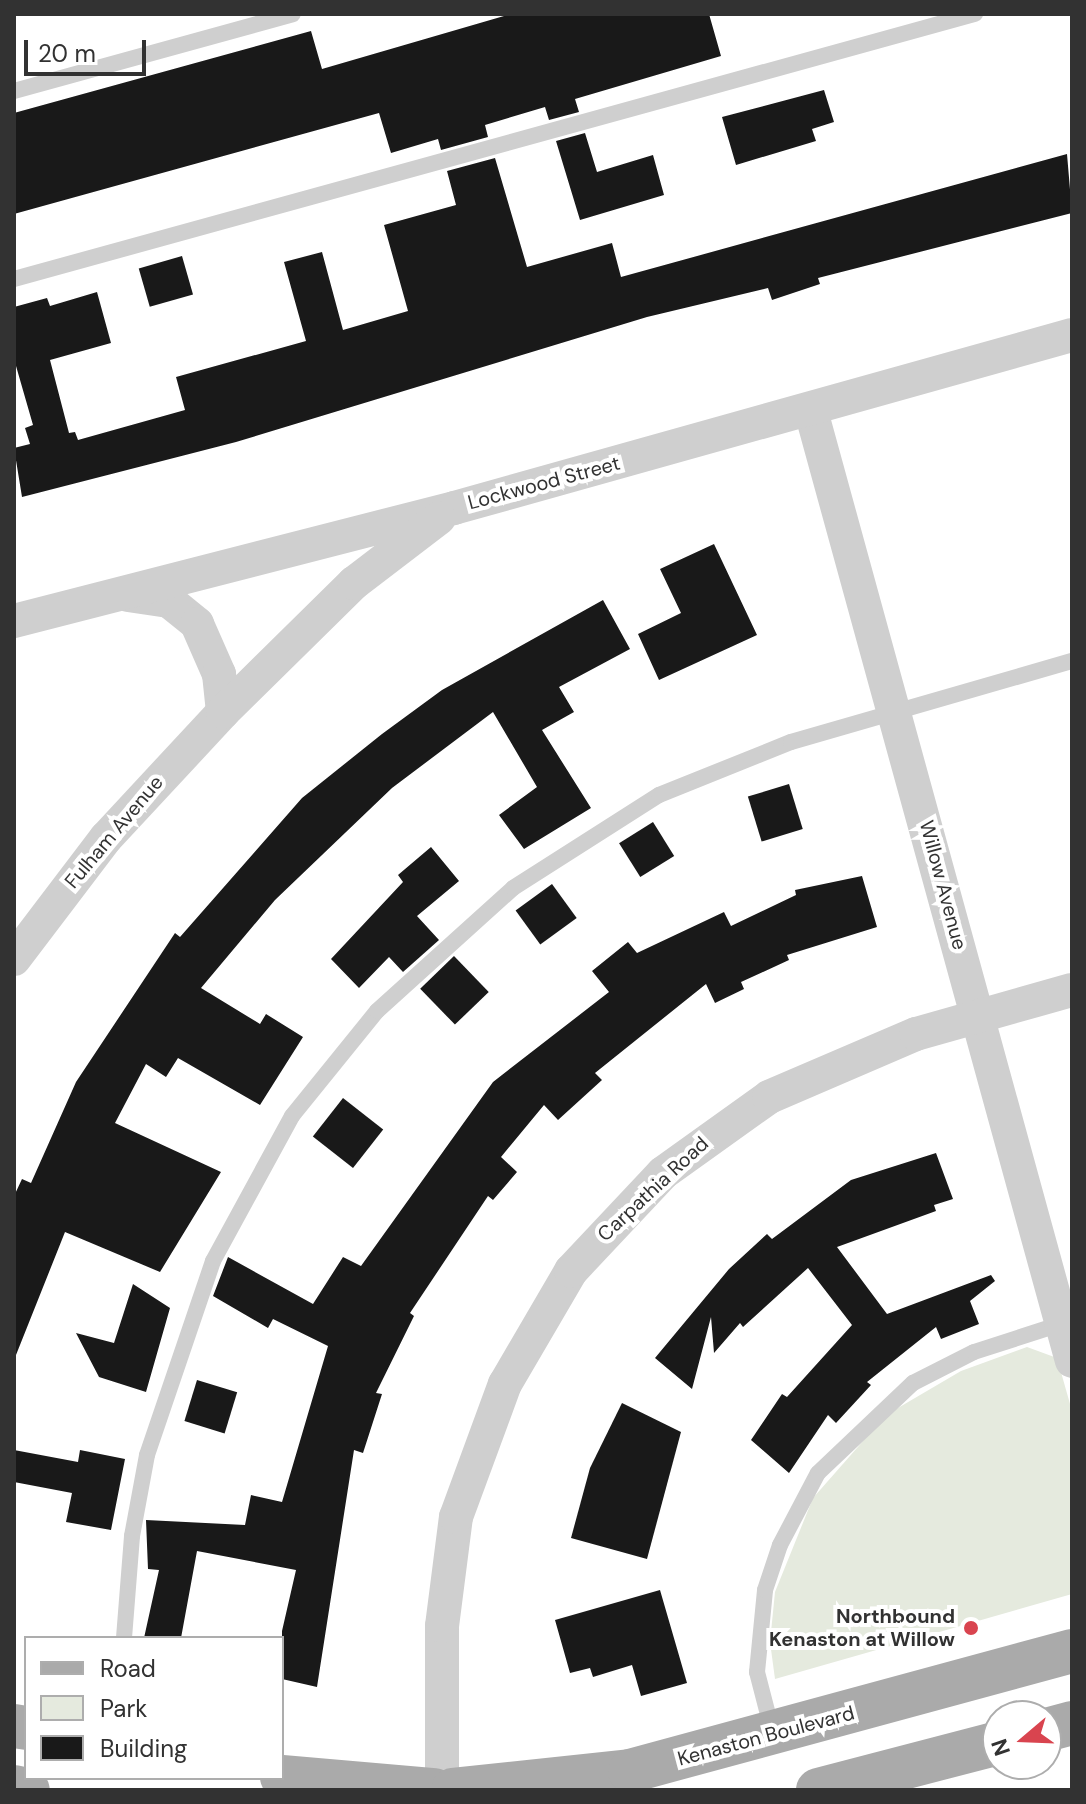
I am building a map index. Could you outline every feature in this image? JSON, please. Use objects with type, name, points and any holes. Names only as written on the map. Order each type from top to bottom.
[{"type":"main road","name":"Kenaston Boulevard","points":[[453,1790],[583,1779],[773,1735],[1072,1651]]},
{"type":"main road","points":[[818,1790],[982,1747]]},
{"type":"main road","points":[[284,1777],[434,1790]]},
{"type":"main road","points":[[14,1787],[28,1790]]},
{"type":"street","name":"Lockwood Street","points":[[14,621],[113,592],[454,508],[811,411],[1072,335]]},
{"type":"street","name":"Willow Avenue","points":[[811,411],[1067,1322],[1072,1361]]},
{"type":"street","name":"Fulham Avenue","points":[[14,959],[106,838],[223,712],[344,592],[454,508]]},
{"type":"street","points":[[113,592],[169,601],[197,624],[219,674],[223,712]]},
{"type":"street","name":"Carpathia Road","points":[[442,1790],[442,1626],[456,1517],[505,1384],[571,1271],[641,1194],[736,1117],[861,1054],[980,1015],[1072,990]]},
{"type":"lane","points":[[14,91],[293,14]]},
{"type":"lane","points":[[14,279],[975,14]]},
{"type":"lane","points":[[124,1636],[144,1469],[180,1345],[245,1196],[292,1116],[337,1057],[468,923],[574,845],[659,795],[730,764],[895,709],[1072,661]]},
{"type":"lane","points":[[773,1735],[757,1672],[761,1614],[780,1545],[818,1473],[913,1383],[974,1352],[1067,1322]]},
{"type":"green space","points":[[1027,1347],[1057,1358],[1072,1411],[1072,1594],[775,1679],[770,1642],[775,1592],[813,1498],[886,1415],[961,1371]]},
{"type":"building","points":[[511,14],[709,14],[721,56],[575,99],[579,112],[549,120],[545,107],[485,125],[488,137],[441,150],[438,139],[391,153],[379,113],[14,214],[14,113],[311,31],[322,69]]},
{"type":"building","points":[[824,90],[834,122],[812,129],[816,141],[736,165],[722,117]]},
{"type":"building","points":[[585,133],[597,172],[653,155],[664,195],[580,220],[556,141]]},
{"type":"building","points":[[1067,154],[1072,213],[818,278],[820,284],[772,300],[768,288],[647,317],[236,442],[22,497],[14,448],[30,444],[25,428],[33,425],[14,359],[14,307],[47,298],[50,306],[97,292],[111,343],[50,360],[69,433],[75,432],[78,440],[185,410],[176,377],[306,341],[284,262],[322,252],[343,330],[408,311],[384,225],[456,205],[447,171],[495,158],[527,267],[612,243],[621,277]]},
{"type":"building","points":[[182,256],[193,294],[150,307],[139,268]]},
{"type":"building","points":[[714,544],[757,635],[659,680],[638,634],[681,613],[660,569]]},
{"type":"building","points":[[603,600],[630,649],[559,687],[574,712],[542,730],[591,808],[524,849],[499,815],[537,787],[493,712],[392,788],[275,900],[201,988],[260,1024],[266,1014],[303,1037],[260,1105],[178,1058],[166,1077],[146,1064],[115,1123],[221,1172],[160,1272],[65,1232],[14,1360],[14,1196],[22,1179],[31,1183],[76,1082],[175,933],[180,937],[302,798],[382,734],[442,690]]},
{"type":"building","points":[[789,784],[803,829],[762,842],[748,797]]},
{"type":"building","points":[[653,822],[674,856],[640,877],[619,843]]},
{"type":"building","points":[[431,847],[459,881],[417,916],[439,940],[403,972],[389,957],[359,988],[331,959],[403,882],[398,875]]},
{"type":"building","points":[[862,876],[877,927],[787,955],[789,960],[741,982],[744,989],[715,1003],[706,984],[595,1073],[602,1080],[558,1120],[544,1105],[501,1157],[517,1172],[493,1200],[488,1196],[410,1313],[414,1316],[376,1393],[382,1394],[363,1453],[354,1450],[317,1687],[284,1679],[282,1631],[296,1570],[197,1551],[181,1636],[144,1636],[159,1570],[148,1569],[146,1520],[245,1525],[251,1495],[282,1502],[328,1346],[273,1319],[268,1328],[213,1296],[228,1257],[313,1304],[343,1257],[361,1266],[493,1082],[609,992],[592,971],[628,942],[637,953],[724,912],[731,926],[796,895],[795,890]]},
{"type":"building","points":[[552,884],[577,918],[540,944],[516,910]]},
{"type":"building","points":[[454,956],[489,992],[455,1025],[420,989]]},
{"type":"building","points":[[343,1098],[383,1129],[353,1168],[313,1137]]},
{"type":"building","points":[[936,1153],[953,1199],[934,1205],[936,1211],[837,1247],[887,1314],[991,1275],[995,1281],[970,1301],[979,1324],[941,1339],[936,1327],[867,1382],[871,1385],[836,1423],[828,1415],[789,1473],[751,1440],[782,1394],[787,1397],[852,1325],[808,1268],[743,1327],[740,1323],[714,1353],[711,1317],[692,1389],[655,1358],[729,1269],[767,1234],[772,1239],[851,1180]]},
{"type":"building","points":[[133,1284],[170,1308],[146,1392],[99,1377],[76,1333],[114,1343]]},
{"type":"building","points":[[197,1380],[237,1392],[225,1433],[184,1421]]},
{"type":"building","points":[[622,1403],[681,1432],[647,1559],[571,1538],[590,1468]]},
{"type":"building","points":[[14,1450],[78,1462],[80,1450],[125,1459],[111,1530],[66,1522],[72,1493],[14,1482]]},
{"type":"building","points":[[660,1590],[687,1683],[641,1696],[632,1665],[593,1677],[590,1668],[570,1673],[555,1620]]},
{"type":"place","name":"Northbound Kenaston at Willow","points":[[971,1628]]}]
